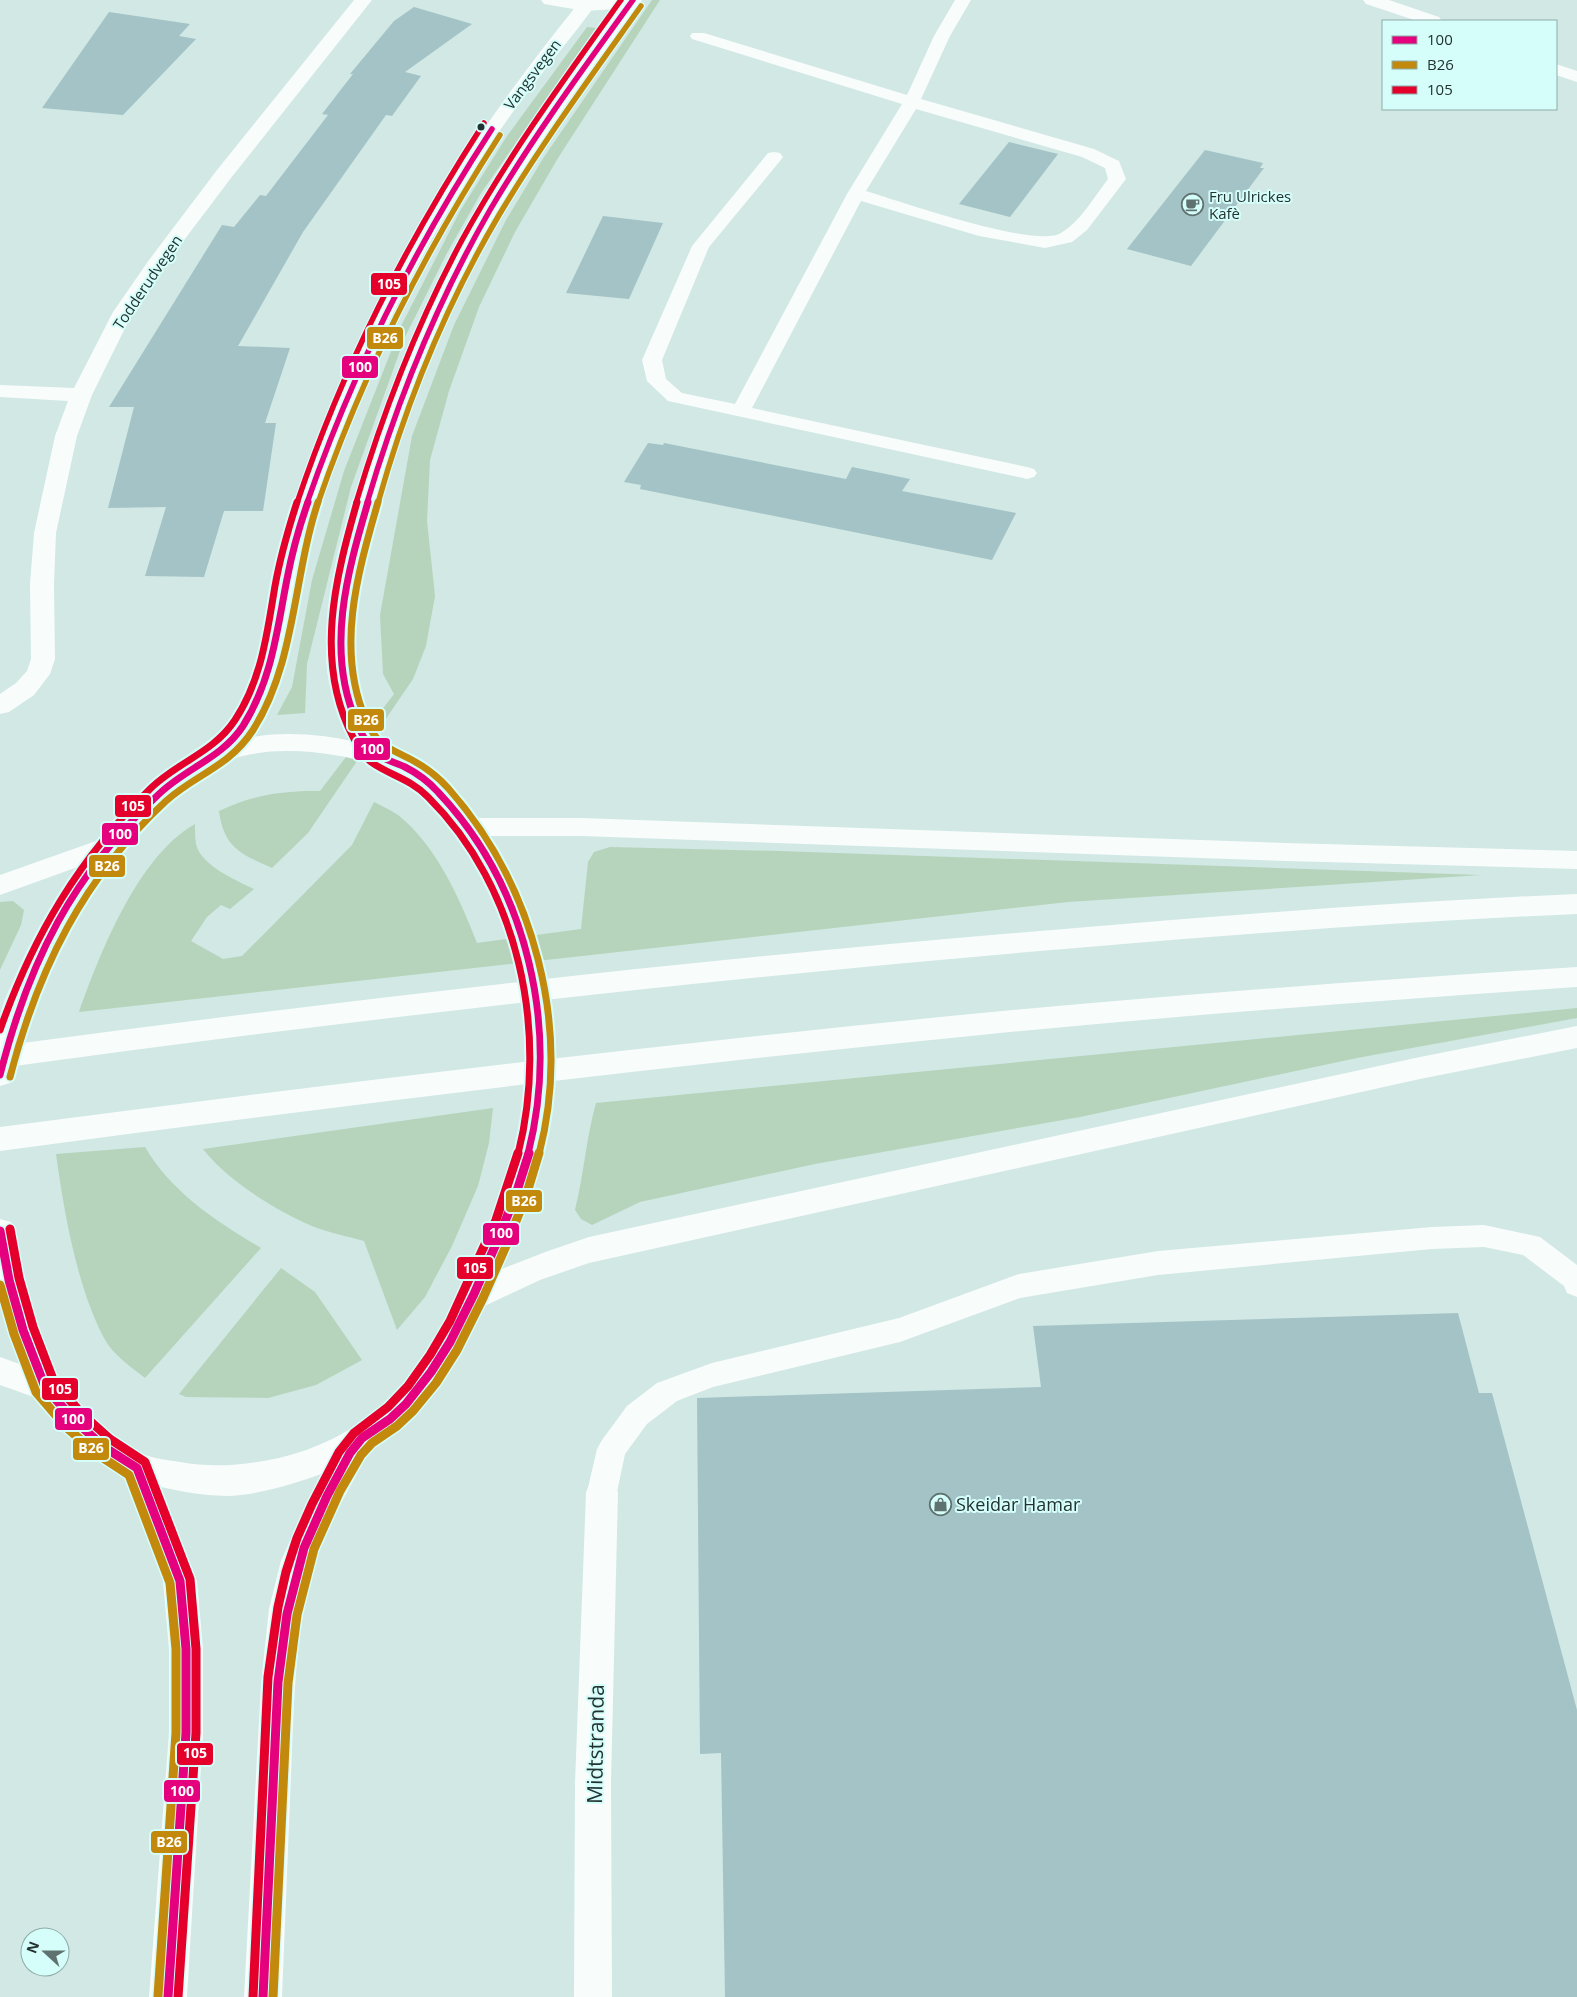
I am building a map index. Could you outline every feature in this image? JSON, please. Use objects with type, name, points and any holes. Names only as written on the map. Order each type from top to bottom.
[{"type":"main road","name":"Todderudvegen","points":[[0,706],[25,689],[38,674],[43,659],[42,584],[44,533],[66,436],[81,395],[123,312],[156,264],[224,174],[363,0]]},
{"type":"main road","points":[[550,0],[588,3],[629,1]]},
{"type":"main road","points":[[1372,0],[1430,20]]},
{"type":"main road","points":[[378,756],[360,729],[348,706],[341,678],[340,656],[341,621],[352,561],[382,452],[428,335],[452,282],[491,210],[516,167],[629,1]]},
{"type":"main road","name":"Vangsvegen","points":[[220,752],[247,720],[264,684],[278,628],[290,565],[310,496],[333,431],[396,290],[443,203],[476,153],[547,53],[588,3]]},
{"type":"main road","points":[[1557,68],[1577,77]]},
{"type":"main road","points":[[0,391],[81,395]]},
{"type":"main road","points":[[0,1075],[5,1047],[21,996],[41,947],[86,876],[145,807],[171,783],[220,752],[291,742],[331,746],[378,756],[420,776],[439,793],[469,827],[498,878],[528,955],[536,996],[540,1046],[538,1103],[530,1149],[509,1217],[472,1299],[439,1360],[417,1391],[397,1414],[356,1444],[313,1463],[273,1474],[231,1482],[186,1478],[137,1468],[104,1447],[74,1420],[45,1387],[23,1330],[9,1280],[0,1231]]},
{"type":"main road","points":[[469,827],[592,828],[1266,852],[1577,860]]},
{"type":"main road","points":[[0,885],[113,844]]},
{"type":"main road","points":[[0,1057],[439,1001],[912,950],[1448,909],[1577,904]]},
{"type":"main road","points":[[0,1139],[701,1052],[1192,1005],[1451,984],[1577,977]]},
{"type":"main road","points":[[472,1299],[515,1276],[556,1260],[598,1248],[1420,1068],[1577,1037]]},
{"type":"main road","points":[[0,1371],[45,1387]]},
{"type":"main road","points":[[262,1997],[278,1684],[286,1609],[298,1562],[319,1513],[356,1444]]},
{"type":"main road","points":[[137,1468],[180,1581],[186,1650],[186,1733],[168,1997]]},
{"type":"main road","name":"Midtstranda","points":[[593,1997],[593,1783],[602,1492]]},
{"type":"lane","points":[[740,412],[856,194],[912,102],[942,36],[963,0]]},
{"type":"lane","points":[[698,36],[912,102],[1088,153],[1113,165],[1117,179],[1081,226],[1066,238],[1045,243],[985,232],[856,194]]},
{"type":"lane","points":[[774,157],[701,246],[652,360],[657,381],[675,397],[1027,473]]},
{"type":"lane","points":[[602,1492],[612,1449],[637,1415],[667,1392],[712,1375],[900,1330],[1019,1286],[1158,1263],[1432,1238],[1484,1236],[1530,1245],[1575,1279],[1577,1285]]},
{"type":"green space","points":[[652,0],[660,0],[558,158],[515,232],[479,307],[449,391],[430,460],[427,521],[435,596],[426,646],[413,679],[308,833],[272,868],[243,854],[230,842],[221,823],[219,811],[256,797],[294,791],[320,791],[394,694],[383,674],[380,615],[412,436],[454,325],[506,220],[544,157]]},
{"type":"green space","points":[[587,27],[596,28],[481,193],[447,253],[405,337],[351,487],[307,664],[305,713],[277,715],[292,687],[312,580],[344,471],[401,326],[460,211],[507,136]]},
{"type":"green space","points":[[374,802],[398,815],[424,841],[455,891],[477,943],[581,929],[588,862],[594,852],[610,847],[1481,875],[1068,902],[79,1012],[110,935],[139,882],[156,859],[175,839],[195,824],[196,844],[199,852],[205,859],[229,877],[254,889],[230,909],[221,905],[207,917],[191,941],[223,959],[242,956],[352,845]]},
{"type":"green space","points":[[13,901],[24,910],[21,925],[0,970],[0,902]]},
{"type":"green space","points":[[1577,1008],[1577,1018],[1357,1058],[1080,1117],[815,1164],[640,1202],[592,1225],[581,1219],[575,1210],[596,1103]]},
{"type":"green space","points":[[493,1108],[489,1143],[478,1186],[452,1246],[425,1297],[397,1330],[364,1241],[331,1233],[283,1212],[253,1194],[225,1172],[203,1149]]},
{"type":"green space","points":[[145,1147],[168,1178],[196,1205],[228,1228],[261,1248],[145,1378],[112,1350],[104,1338],[86,1296],[73,1249],[56,1154]]},
{"type":"green space","points":[[281,1268],[315,1292],[362,1360],[316,1385],[268,1398],[186,1397],[179,1394]]},
{"type":"building","points":[[414,7],[472,24],[405,72],[421,76],[392,116],[386,115],[303,232],[238,346],[290,348],[265,423],[276,423],[263,511],[224,511],[204,577],[145,576],[166,507],[108,508],[134,407],[109,407],[222,225],[234,227],[260,195],[266,196],[328,115],[322,114],[353,74],[350,74],[394,21]]},
{"type":"building","points":[[109,12],[190,24],[179,36],[196,39],[123,115],[42,108]]},
{"type":"building","points":[[1009,142],[1058,154],[1010,217],[959,204]]},
{"type":"building","points":[[1205,150],[1263,163],[1260,168],[1264,168],[1191,266],[1127,249]]},
{"type":"building","points":[[603,216],[663,223],[629,299],[566,293]]},
{"type":"building","points":[[648,443],[663,445],[664,443],[846,479],[852,467],[910,479],[902,491],[1016,513],[992,560],[640,489],[641,485],[624,482]]},
{"type":"building","points":[[1458,1313],[1479,1393],[1492,1393],[1577,1710],[1577,1997],[725,1997],[721,1753],[700,1754],[697,1398],[1041,1387],[1033,1326]]},
{"type":"transit line","name":"105","points":[[253,1997],[268,1677],[272,1642],[286,1572],[297,1538],[312,1504],[344,1444],[362,1426],[388,1407],[408,1386],[441,1338],[459,1304],[502,1204],[513,1173],[525,1124],[530,1082],[530,1037],[525,992],[515,948],[500,905],[481,865],[457,828],[428,796],[412,783],[371,762],[360,749],[352,735],[341,709],[334,682],[331,655],[334,600],[352,519],[377,437],[391,396],[424,317],[463,239],[516,150],[567,74],[621,0]]},
{"type":"transit line","name":"100","points":[[263,1997],[278,1682],[281,1648],[294,1581],[304,1548],[318,1515],[350,1453],[362,1438],[387,1422],[398,1412],[420,1387],[450,1342],[466,1310],[503,1228],[522,1177],[532,1142],[540,1081],[540,1036],[535,992],[525,948],[511,906],[492,865],[468,828],[440,794],[415,773],[375,752],[357,724],[347,699],[342,674],[340,648],[341,621],[345,595],[363,518],[387,439],[416,361],[451,285],[490,211],[523,157],[558,104],[633,0]]},
{"type":"transit line","name":"B26","points":[[273,1997],[288,1683],[291,1649],[304,1582],[314,1549],[328,1516],[355,1463],[369,1446],[402,1422],[424,1398],[457,1350],[475,1316],[520,1213],[532,1179],[545,1127],[550,1082],[550,1036],[545,991],[535,946],[520,902],[500,861],[476,822],[447,787],[431,772],[413,760],[386,747],[377,740],[370,729],[356,694],[351,670],[351,620],[355,596],[372,523],[396,444],[425,366],[459,290],[514,190],[567,110],[641,6]]},
{"type":"transit line","name":"105","points":[[0,1030],[12,995],[42,930],[80,869],[126,813],[166,775],[205,751],[223,736],[244,705],[262,659],[275,587],[291,520],[311,459],[331,409],[352,359],[400,262],[426,215],[484,123]]},
{"type":"transit line","name":"100","points":[[0,1075],[23,995],[57,922],[78,888],[129,824],[166,788],[224,749],[239,732],[254,707],[271,663],[289,568],[300,525],[320,465],[340,414],[361,365],[408,268],[462,174],[492,129]]},
{"type":"transit line","name":"B26","points":[[10,1077],[20,1037],[48,962],[87,894],[110,862],[165,802],[224,762],[236,751],[251,732],[264,710],[274,688],[281,665],[312,521],[349,419],[392,321],[417,273],[443,226],[500,135]]},
{"type":"transit line","name":"105","points":[[10,1229],[19,1278],[33,1327],[54,1382],[81,1413],[110,1439],[145,1462],[190,1579],[196,1649],[196,1733],[178,1997]]},
{"type":"transit line","name":"100","points":[[0,1231],[9,1280],[23,1330],[45,1387],[74,1420],[104,1447],[137,1468],[180,1581],[186,1649],[186,1733],[168,1997]]},
{"type":"transit line","name":"B26","points":[[0,1285],[14,1334],[36,1392],[66,1427],[97,1454],[129,1475],[170,1583],[176,1649],[176,1733],[158,1996]]},
{"type":"place","name":"Fru Ulrickes Kafè","points":[[1193,205]]},
{"type":"place","name":"Skeidar Hamar","points":[[940,1504]]}]
